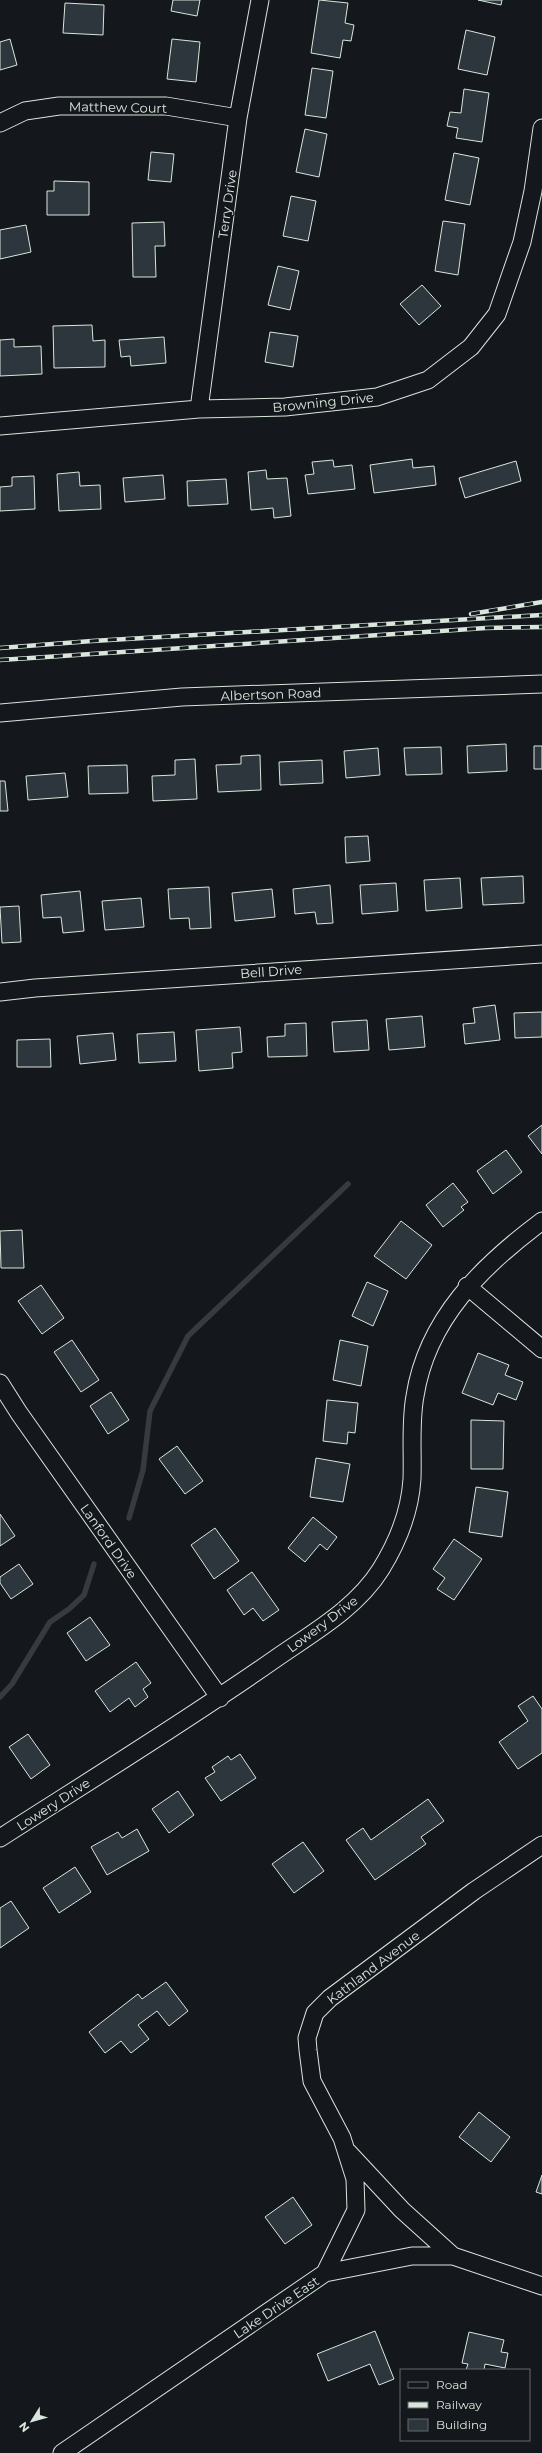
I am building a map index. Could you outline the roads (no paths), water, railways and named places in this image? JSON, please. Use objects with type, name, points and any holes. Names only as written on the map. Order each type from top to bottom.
[{"type":"street","name":"Terry Drive","points":[[199,409],[238,118],[260,0]]},
{"type":"street","name":"Matthew Court","points":[[0,123],[25,111],[59,106],[166,106],[238,118]]},
{"type":"street","name":"Browning Drive","points":[[0,426],[199,409],[286,407],[377,397],[428,380],[471,347],[497,314],[522,242],[533,191],[542,128]]},
{"type":"street","name":"Albertson Road","points":[[0,713],[182,697],[542,684]]},
{"type":"street","name":"Bell Drive","points":[[0,992],[35,988],[542,954]]},
{"type":"street","name":"Lowery Drive","points":[[0,1838],[220,1698],[338,1615],[362,1594],[379,1572],[395,1545],[406,1511],[412,1482],[415,1397],[423,1365],[438,1329],[467,1286],[487,1265],[542,1221]]},
{"type":"street","points":[[467,1286],[542,1349]]},
{"type":"street","name":"Lanford Drive","points":[[0,1383],[19,1413],[220,1698]]},
{"type":"street","name":"Kathland Avenue","points":[[325,2273],[356,2210],[355,2180],[342,2138],[312,2081],[306,2038],[316,2013],[330,1998],[461,1900],[542,1845]]},
{"type":"street","points":[[345,2149],[402,2210],[454,2256]]},
{"type":"street","name":"Lake Drive East","points":[[62,2453],[325,2273],[412,2256],[454,2256],[542,2286]]},
{"type":"waterway","points":[[129,1518],[143,1470],[150,1411],[188,1336],[348,1184]]},
{"type":"waterway","points":[[0,1697],[12,1684],[50,1622],[69,1609],[84,1595],[94,1564]]},
{"type":"railway","points":[[471,614],[542,602]]},
{"type":"railway","points":[[0,648],[92,641],[542,615]]},
{"type":"railway","points":[[0,660],[486,628],[542,627]]}]
